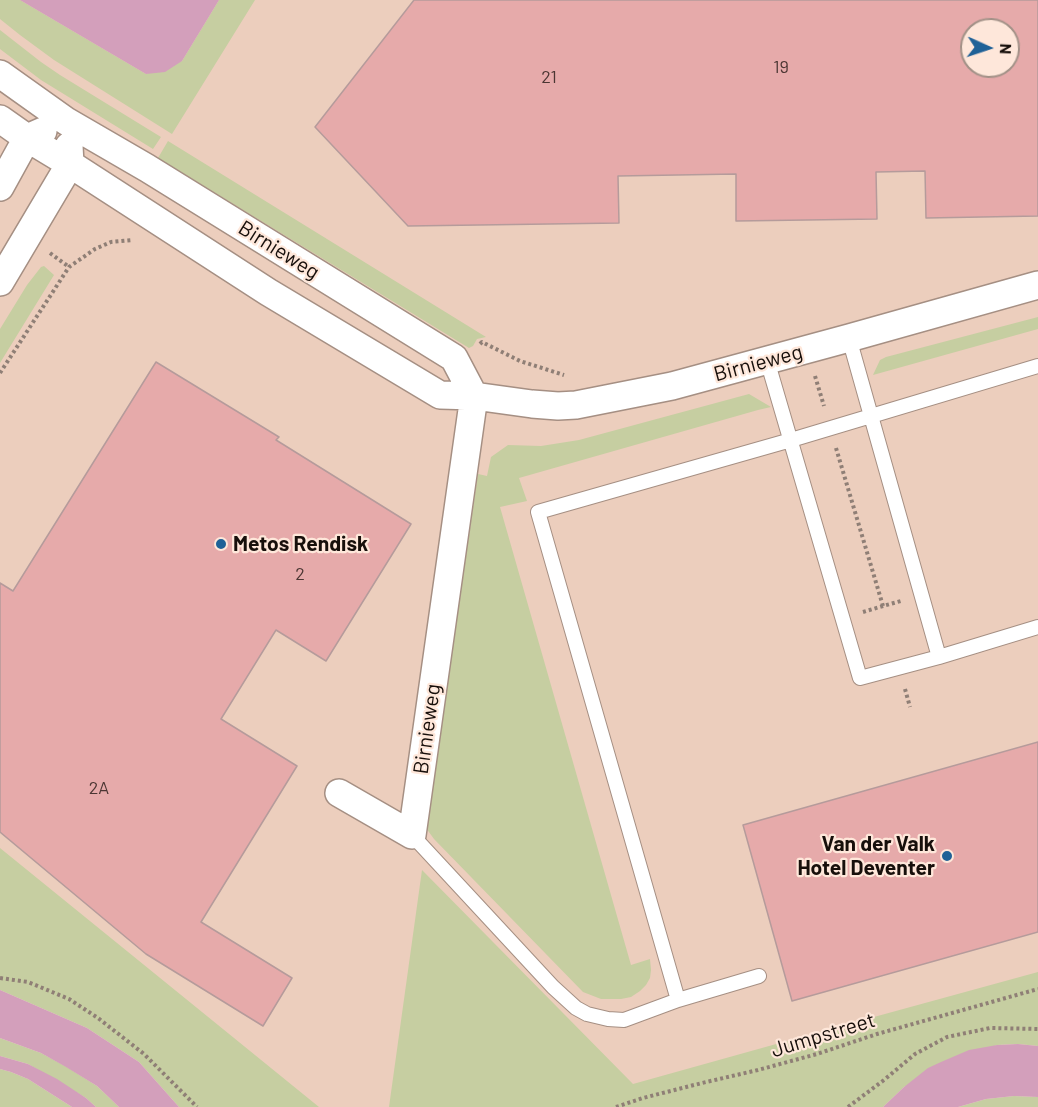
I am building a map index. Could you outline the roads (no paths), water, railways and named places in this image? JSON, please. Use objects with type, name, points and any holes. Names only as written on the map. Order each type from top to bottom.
[{"type":"street","name":"Birnieweg","points":[[0,74],[66,121],[147,168],[454,358],[474,396],[412,835]]},
{"type":"street","name":"Birnieweg","points":[[0,119],[268,292],[440,395],[474,396],[558,406],[576,405],[672,386],[1038,285]]},
{"type":"street","points":[[0,187],[27,138],[66,121],[70,164],[0,282]]},
{"type":"street","points":[[339,793],[412,835]]},
{"type":"lane","points":[[849,338],[939,657]]},
{"type":"lane","points":[[767,360],[860,678],[1038,627]]},
{"type":"lane","points":[[678,1000],[538,512],[790,441],[1038,366]]},
{"type":"lane","points":[[412,835],[553,987],[576,1008],[587,1014],[624,1020],[678,1000],[759,976]]},
{"type":"place","name":"Metos Rendisk","points":[[221,544]]},
{"type":"place","name":"Van der Valk Hotel Deventer","points":[[947,856]]}]
